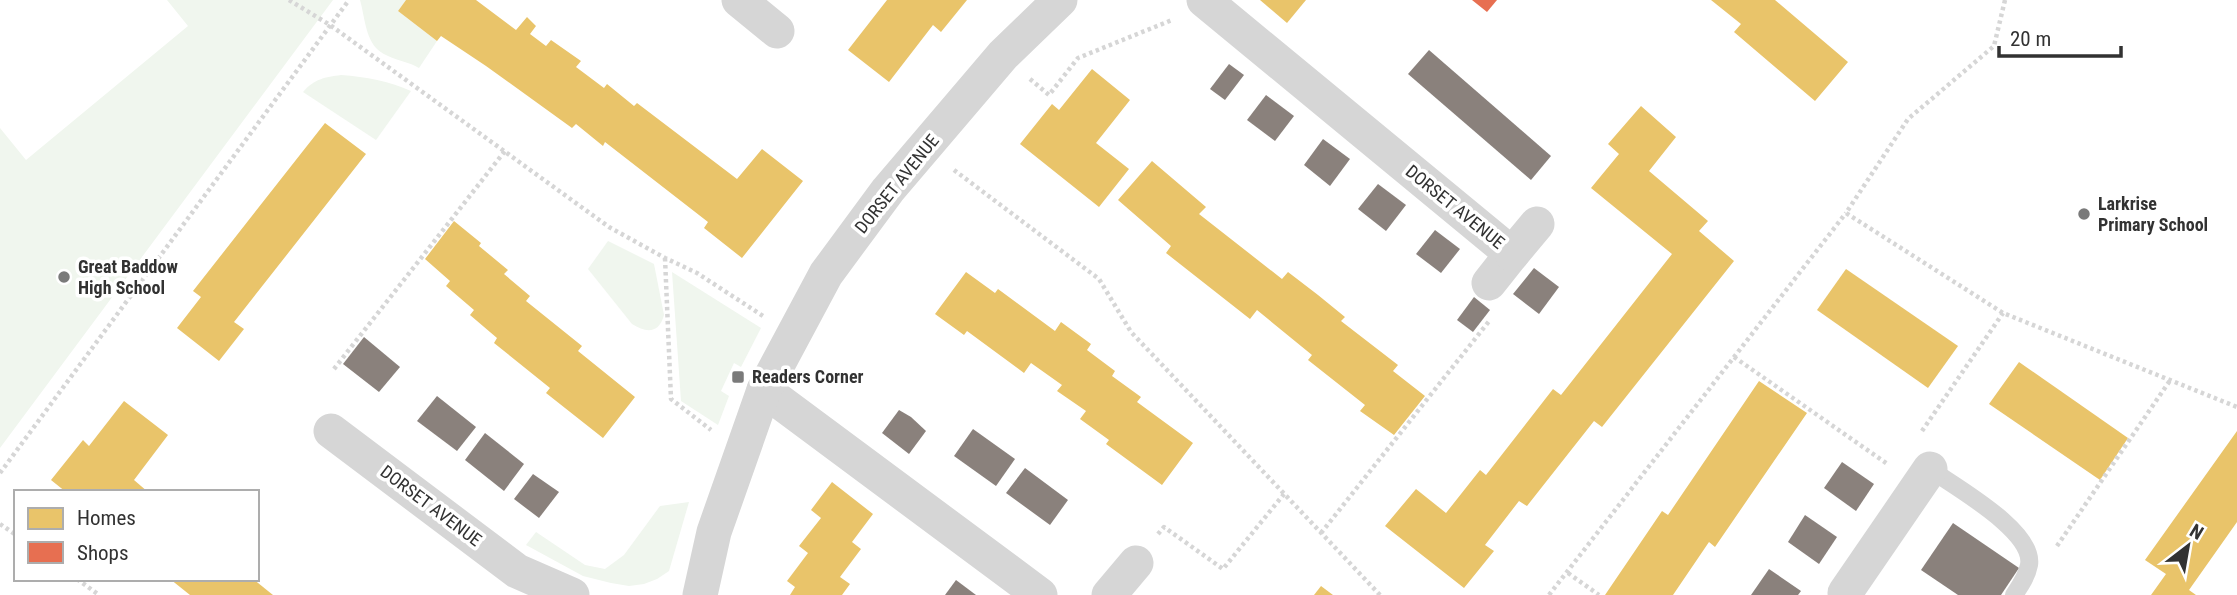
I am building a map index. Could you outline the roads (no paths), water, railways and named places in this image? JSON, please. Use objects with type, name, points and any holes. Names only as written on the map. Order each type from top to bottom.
[{"type":"street","points":[[739,0],[777,31]]},
{"type":"street","name":"DORSET AVENUE","points":[[700,595],[714,532],[764,390],[826,274],[888,190],[1003,55],[1060,0]]},
{"type":"street","name":"DORSET AVENUE","points":[[1206,2],[1512,254]]},
{"type":"street","name":"DORSET AVENUE","points":[[1489,283],[1537,224]]},
{"type":"street","points":[[764,390],[1040,595]]},
{"type":"street","name":"DORSET AVENUE","points":[[331,431],[517,570],[572,595]]},
{"type":"street","points":[[1845,594],[1930,469]]},
{"type":"street","points":[[1109,595],[1136,563]]},
{"type":"lane","points":[[1930,469],[2009,524],[2024,545],[2029,563],[2014,595]]},
{"type":"place","name":"Larkrise Primary School","points":[[2084,214]]},
{"type":"place","name":"Great Baddow High School","points":[[64,277]]},
{"type":"place","name":"Readers Corner","points":[[738,377]]}]
